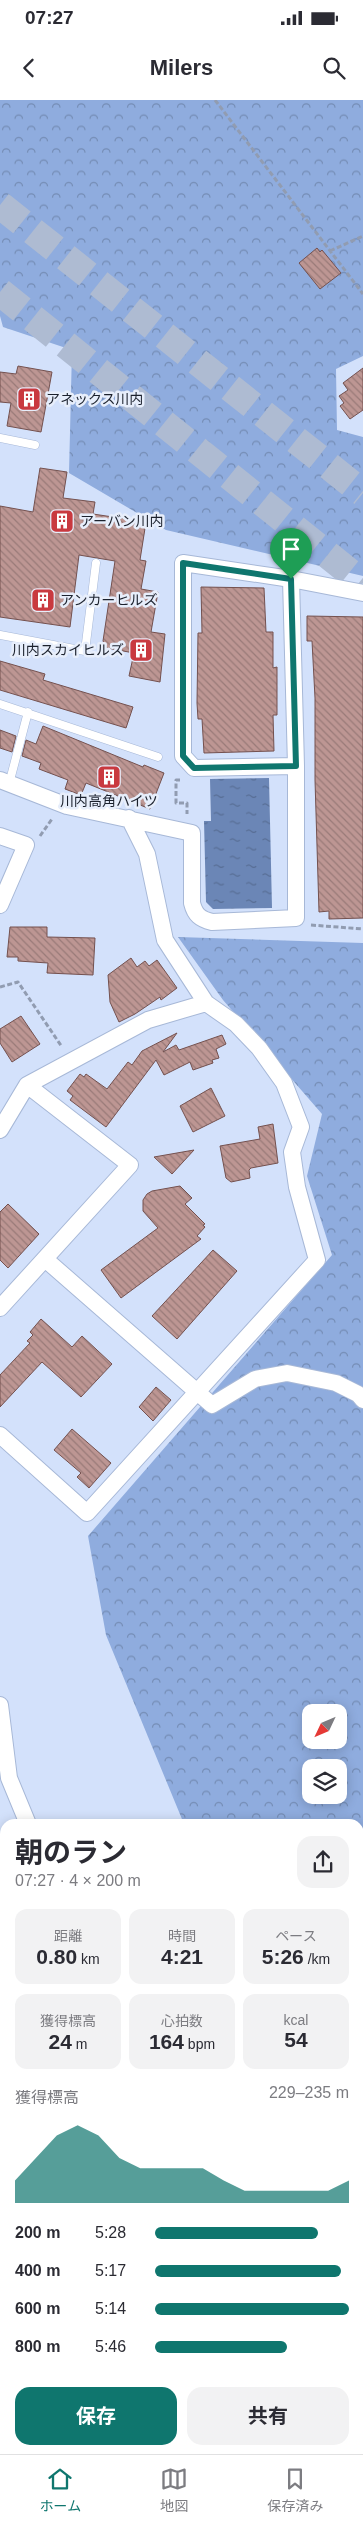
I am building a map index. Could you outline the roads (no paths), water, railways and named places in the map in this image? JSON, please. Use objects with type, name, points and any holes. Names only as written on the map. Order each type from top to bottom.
[{"type":"street","points":[[296,766],[194,768],[183,756],[183,563],[291,579],[363,593]]},
{"type":"street","points":[[4,782],[67,806],[192,833],[192,903],[194,912],[201,919],[212,922],[296,918],[296,766],[291,579]]},
{"type":"street","points":[[0,1435],[86,1514],[199,1392],[317,1260],[297,1187],[292,1152],[301,1127],[284,1083],[259,1048],[236,1024],[206,1003],[165,940],[147,854],[129,818]]},
{"type":"street","points":[[0,836],[26,845],[0,905]]},
{"type":"street","points":[[0,1130],[27,1084],[148,1020],[206,1003]]},
{"type":"street","points":[[0,1308],[130,1165],[27,1084]]},
{"type":"street","points":[[45,1259],[212,1404],[256,1379],[287,1373],[336,1383],[358,1394],[363,1400]]},
{"type":"street","points":[[0,1705],[9,1778],[26,1819]]},
{"type":"lane","points":[[0,438],[35,445]]},
{"type":"lane","points":[[0,635],[85,651],[96,563]]},
{"type":"lane","points":[[0,704],[158,757]]},
{"type":"lane","points":[[4,782],[28,712]]},
{"type":"water","points":[[269,778],[272,908],[213,909],[206,902],[204,821],[211,821],[210,779]]},
{"type":"tunnel","points":[[0,205],[363,493]]},
{"type":"tunnel","points":[[0,292],[363,583]]},
{"type":"place","name":"アネックス川内","points":[[29,399]]},
{"type":"place","name":"アーバン川内","points":[[62,521]]},
{"type":"place","name":"アンカーヒルズ","points":[[43,600]]},
{"type":"place","name":"川内スカイヒルズ","points":[[141,650]]},
{"type":"place","name":"川内高角ハイツ","points":[[109,777]]}]
